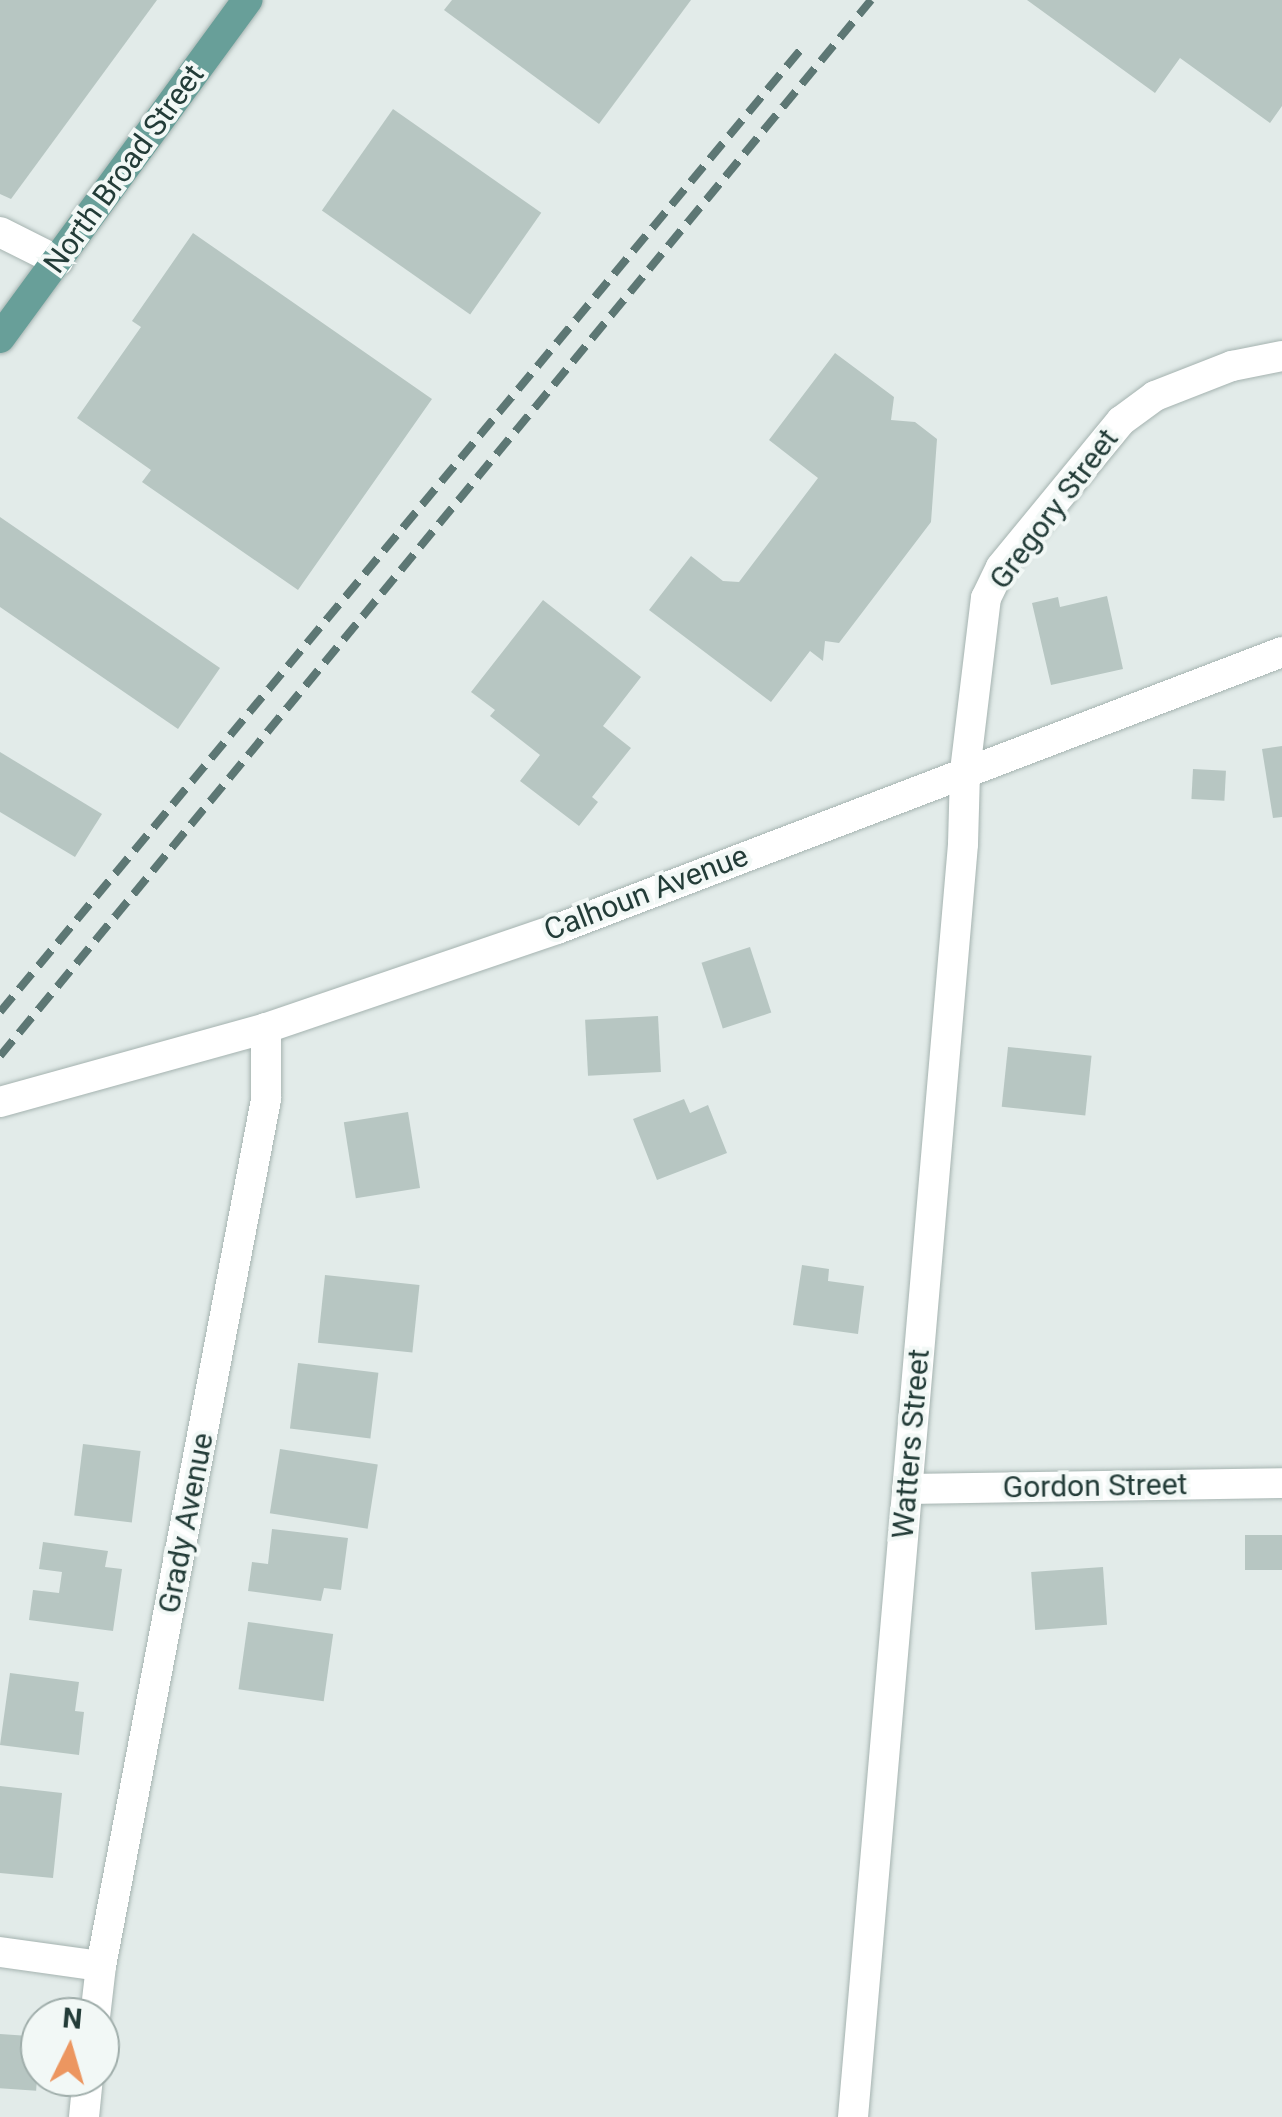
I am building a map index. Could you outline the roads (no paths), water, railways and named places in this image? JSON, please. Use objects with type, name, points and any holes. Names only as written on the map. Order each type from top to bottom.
[{"type":"main road","name":"North Broad Street","points":[[0,338],[248,0]]},
{"type":"street","points":[[0,232],[58,260]]},
{"type":"street","name":"Gregory Street","points":[[965,771],[986,598],[1002,568],[1121,421],[1155,396],[1232,366],[1282,356]]},
{"type":"street","name":"Calhoun Avenue","points":[[0,1102],[266,1028],[557,929],[1282,652]]},
{"type":"street","name":"Watters Street","points":[[852,2117],[963,844],[965,771]]},
{"type":"street","name":"Grady Avenue","points":[[97,1997],[266,1098],[266,1028]]},
{"type":"street","name":"Gordon Street","points":[[907,1489],[1282,1483]]},
{"type":"street","points":[[0,1952],[101,1966]]},
{"type":"railway","points":[[0,1056],[871,0]]},
{"type":"railway","points":[[0,1012],[803,47]]}]
